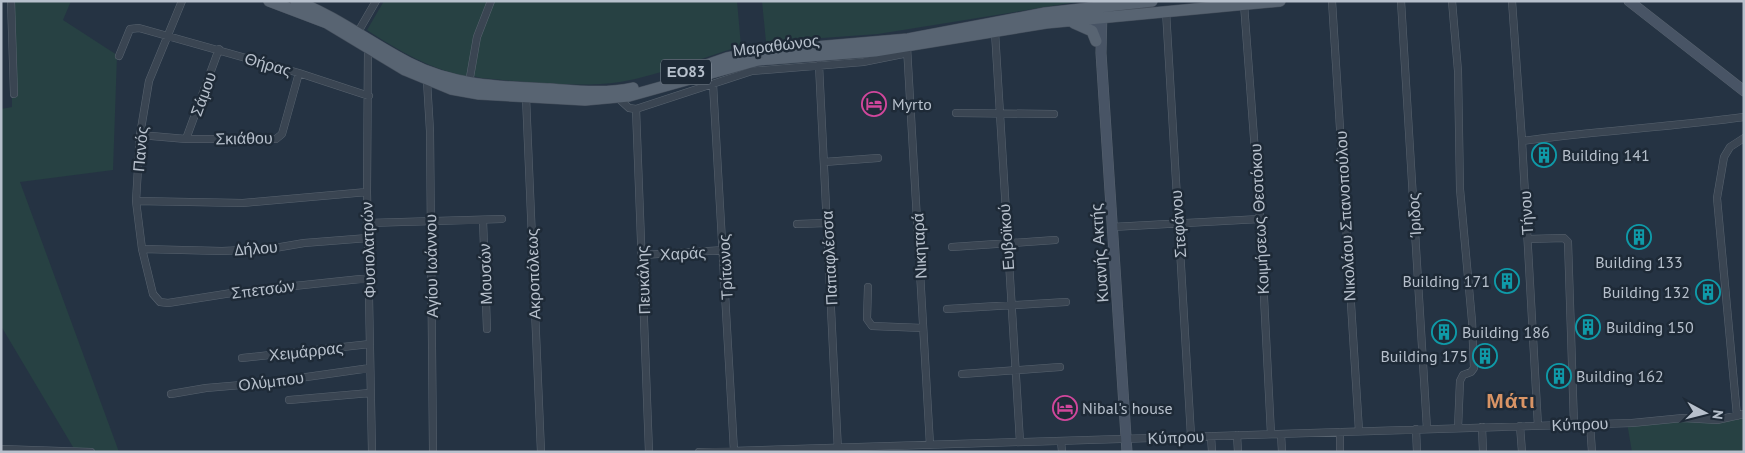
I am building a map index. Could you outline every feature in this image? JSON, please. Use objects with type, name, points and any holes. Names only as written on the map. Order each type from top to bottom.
[{"type":"main road","name":"Μαραθώνος","points":[[269,1],[327,23],[405,70],[427,81],[466,92],[584,100],[618,98],[758,60],[875,51],[1068,21],[1121,3],[1152,1]]},
{"type":"main road","name":"Μαραθώνος","points":[[296,1],[330,16],[422,70],[442,77],[469,83],[584,91],[620,90],[664,79],[727,58],[757,52],[908,38],[1037,14],[1098,10],[1166,11],[1280,1]]},
{"type":"main road","points":[[1068,21],[1089,28],[1096,41]]},
{"type":"street","points":[[11,1],[14,94]]},
{"type":"street","name":"Πανός","points":[[158,300],[153,294],[142,249],[136,201],[140,135],[149,80],[166,35],[182,1]]},
{"type":"street","points":[[358,32],[376,1]]},
{"type":"street","points":[[469,83],[477,37],[491,1]]},
{"type":"street","name":"Νικολάου Σπανοπούλου","points":[[1332,1],[1359,431]]},
{"type":"street","name":"Ίριδος","points":[[1401,1],[1428,429]]},
{"type":"street","points":[[1452,1],[1458,71],[1460,188],[1472,321],[1474,368],[1471,372],[1463,375],[1460,381],[1458,428]]},
{"type":"street","name":"Τήνου","points":[[1512,1],[1538,426]]},
{"type":"street","points":[[1629,1],[1744,91]]},
{"type":"street","name":"Κοιμήσεως Θεοτόκου","points":[[1244,4],[1260,219],[1271,434]]},
{"type":"street","name":"Κυανής Ακτής","points":[[1098,10],[1096,41],[1101,53]]},
{"type":"street","name":"Κυανής Ακτής","points":[[1098,10],[1127,452]]},
{"type":"street","name":"Στεφάνου","points":[[1166,11],[1190,436]]},
{"type":"street","name":"Θήρας","points":[[120,56],[130,29],[139,28],[218,49],[369,96]]},
{"type":"street","name":"Ευβοϊκού","points":[[995,32],[998,114],[1020,442]]},
{"type":"street","points":[[618,98],[629,108],[636,108],[752,71],[889,58],[903,54],[907,46]]},
{"type":"street","name":"Νικηταρά","points":[[907,46],[930,444]]},
{"type":"street","name":"Φυσιολατρών","points":[[368,48],[367,192],[372,452]]},
{"type":"street","name":"Σάμου","points":[[186,139],[218,49]]},
{"type":"street","name":"Παπαφλέσσα","points":[[819,65],[838,450]]},
{"type":"street","name":"Σκιάθου","points":[[140,135],[186,139],[276,139],[280,137],[299,73]]},
{"type":"street","name":"Αγίου Ιωάννου","points":[[427,81],[430,131],[433,452]]},
{"type":"street","name":"Τρίτωνος","points":[[713,84],[734,451]]},
{"type":"street","name":"Ακροπόλεως","points":[[526,97],[540,452]]},
{"type":"street","name":"Πευκάλης","points":[[636,108],[649,452]]},
{"type":"street","points":[[956,114],[1054,114]]},
{"type":"street","points":[[1522,141],[1605,130],[1698,123],[1744,117]]},
{"type":"street","points":[[1740,415],[1717,190],[1724,157],[1730,147],[1744,138]]},
{"type":"street","points":[[824,162],[878,158]]},
{"type":"street","points":[[136,201],[243,204],[367,192]]},
{"type":"street","name":"Μουσών","points":[[368,223],[502,219]]},
{"type":"street","points":[[1112,227],[1260,219]]},
{"type":"street","name":"Μουσών","points":[[483,220],[487,329]]},
{"type":"street","points":[[797,224],[827,223]]},
{"type":"street","name":"Δήλου","points":[[142,249],[222,251],[269,249],[304,243],[368,238]]},
{"type":"street","points":[[1528,238],[1564,238],[1568,242],[1574,425]]},
{"type":"street","points":[[952,247],[1055,240]]},
{"type":"street","name":"Χαράς","points":[[642,255],[724,250]]},
{"type":"street","name":"Σπετσών","points":[[158,300],[168,303],[238,292],[370,278]]},
{"type":"street","points":[[868,286],[867,319],[872,326],[923,328]]},
{"type":"street","points":[[947,309],[1066,302]]},
{"type":"street","name":"Χειμάρρας","points":[[242,358],[370,344]]},
{"type":"street","points":[[962,374],[1060,367]]},
{"type":"street","name":"Ολύμπου","points":[[171,394],[370,368]]},
{"type":"street","points":[[289,400],[370,393]]},
{"type":"street","name":"Κύπρου","points":[[699,452],[886,449],[930,444],[941,448],[999,442],[1574,425],[1683,418],[1717,420],[1740,415]]},
{"type":"street","points":[[1590,424],[1592,452]]},
{"type":"street","points":[[1520,426],[1522,452]]},
{"type":"street","points":[[1482,427],[1484,452]]},
{"type":"street","points":[[1416,430],[1417,452]]},
{"type":"street","points":[[1340,432],[1340,452]]},
{"type":"street","points":[[1281,434],[1282,452]]},
{"type":"street","points":[[1238,435],[1238,452]]},
{"type":"street","points":[[1211,436],[1212,452]]},
{"type":"street","points":[[1061,440],[1062,452]]},
{"type":"street","points":[[999,442],[1000,452]]},
{"type":"street","points":[[1,449],[91,452]]},
{"type":"green space","points":[[12,1],[71,1],[63,20],[117,55],[113,170],[20,182],[119,452],[76,452],[1,326],[1,109],[12,107]]},
{"type":"green space","points":[[384,1],[489,1],[468,77],[454,74],[415,58],[367,30]]},
{"type":"green space","points":[[492,1],[737,1],[741,46],[666,71],[604,84],[533,83],[481,78],[473,76],[478,36]]},
{"type":"green space","points":[[762,1],[1083,1],[878,34],[766,42]]},
{"type":"green space","points":[[1744,416],[1744,452],[1632,452],[1627,423],[1706,421]]},
{"type":"place","name":"Myrto","points":[[874,104]]},
{"type":"place","name":"Building 141","points":[[1544,155]]},
{"type":"place","name":"Building 133","points":[[1639,237]]},
{"type":"place","name":"Building 171","points":[[1507,281]]},
{"type":"place","name":"Building 132","points":[[1708,292]]},
{"type":"place","name":"Building 150","points":[[1588,327]]},
{"type":"place","name":"Building 186","points":[[1444,332]]},
{"type":"place","name":"Building 175","points":[[1485,356]]},
{"type":"place","name":"Building 162","points":[[1559,376]]},
{"type":"place","name":"Nibal's house","points":[[1065,408]]},
{"type":"district","name":"Μάτι","points":[[1511,401]]}]
